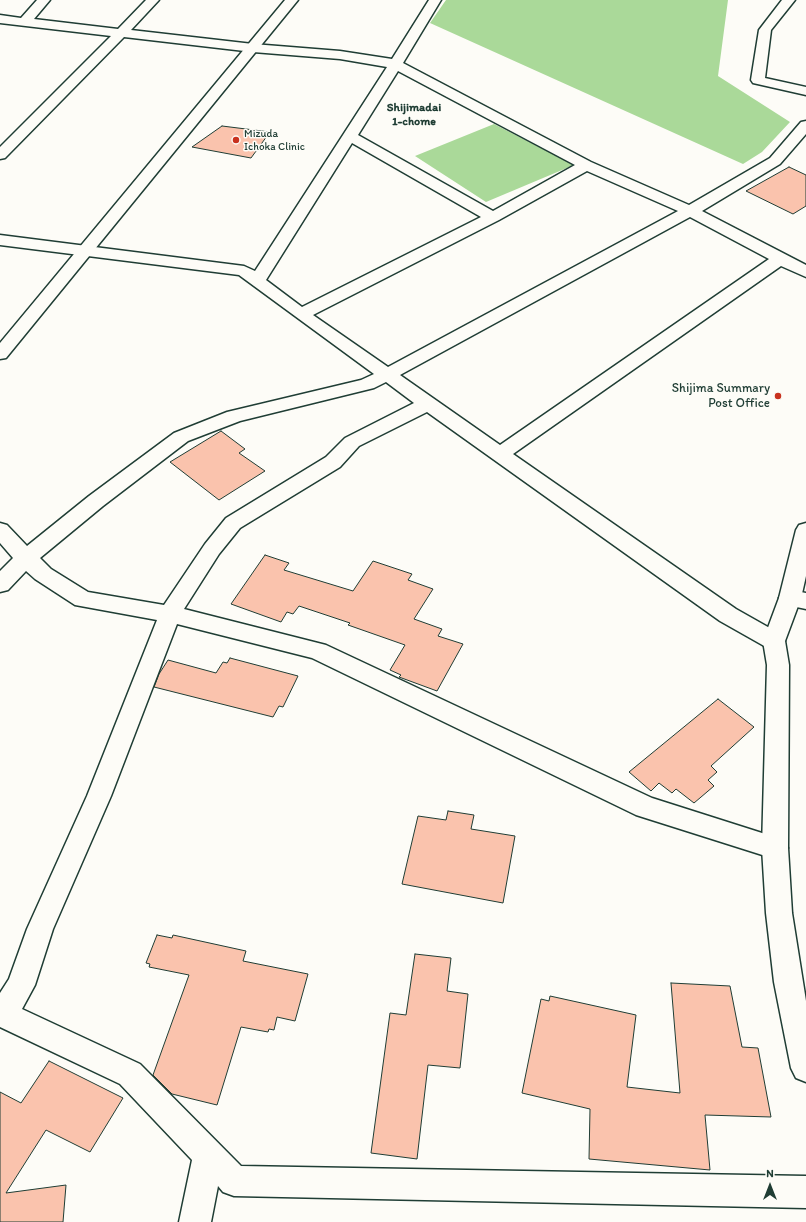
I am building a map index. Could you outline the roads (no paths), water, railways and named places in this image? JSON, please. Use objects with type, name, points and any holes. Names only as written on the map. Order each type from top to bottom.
[{"type":"street","points":[[24,22],[44,0]]},
{"type":"street","points":[[0,155],[153,0]]},
{"type":"street","points":[[0,354],[292,0]]},
{"type":"street","points":[[257,281],[435,0]]},
{"type":"street","points":[[795,0],[765,30],[758,80],[806,91]]},
{"type":"street","points":[[0,20],[253,48],[340,55],[395,64],[586,165],[690,211],[806,272]]},
{"type":"street","points":[[0,584],[26,558],[96,501],[181,437],[234,416],[367,384],[389,374],[690,211],[775,161],[806,126]]},
{"type":"street","points":[[350,136],[493,217]]},
{"type":"street","points":[[301,314],[493,217],[586,165]]},
{"type":"street","points":[[0,240],[244,271],[301,314],[389,374],[728,615],[774,641]]},
{"type":"street","points":[[500,454],[780,259]]},
{"type":"street","points":[[429,403],[352,442],[334,462],[233,523],[212,548],[170,614],[99,796],[40,929],[22,985],[2,1013],[130,1074],[234,1180],[806,1192]]},
{"type":"street","points":[[0,530],[43,574],[83,599],[170,614],[318,651],[645,807],[775,848]]},
{"type":"street","points":[[806,530],[798,600],[774,641],[778,665],[775,848],[779,913],[788,982],[806,1068]]},
{"type":"street","points":[[195,1222],[209,1154]]},
{"type":"place","name":"Mizuda Ichoka Clinic","points":[[236,140]]},
{"type":"place","name":"Shijima Summary Post Office","points":[[778,396]]},
{"type":"district","name":"Shijimadai 1-chome","points":[[414,115]]}]
